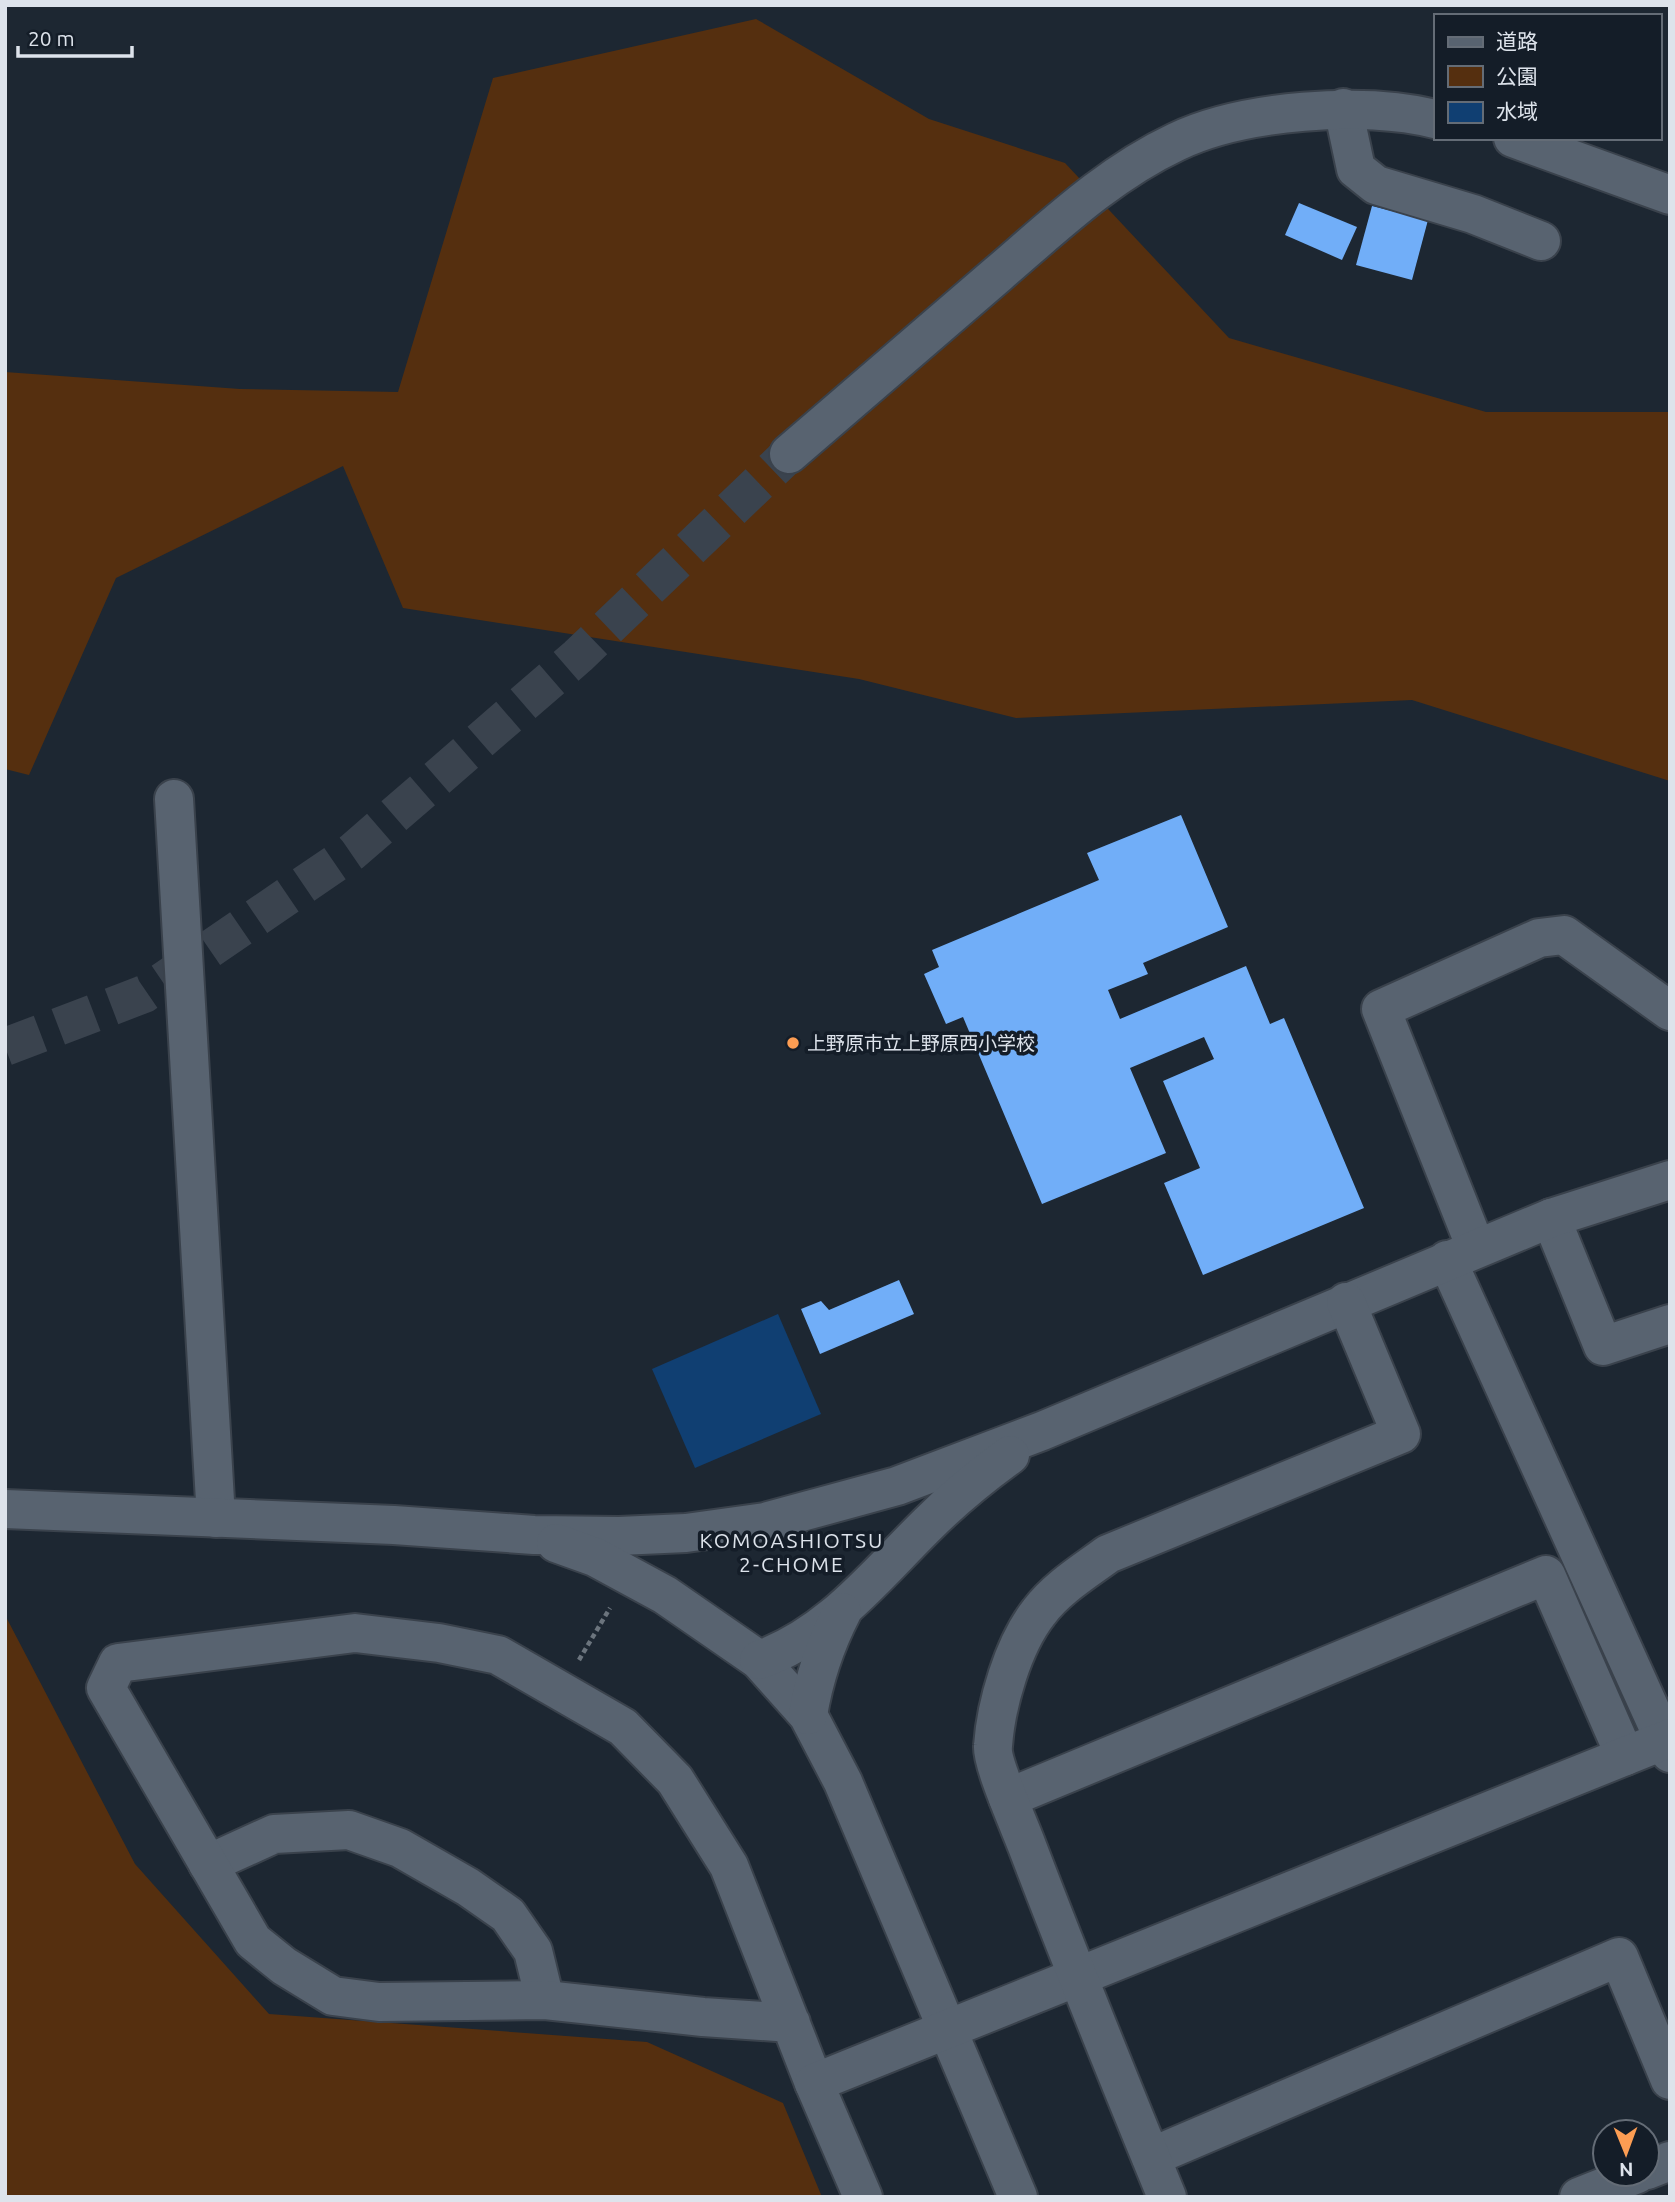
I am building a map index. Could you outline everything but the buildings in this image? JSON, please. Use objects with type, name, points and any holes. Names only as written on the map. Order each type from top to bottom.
[{"type":"street","points":[[789,454],[1097,188],[1176,141],[1238,121],[1343,108],[1414,113],[1434,119]]},
{"type":"street","points":[[1343,108],[1356,169],[1377,185],[1473,214],[1541,242]]},
{"type":"street","points":[[1519,140],[1670,195]]},
{"type":"street","points":[[174,799],[216,1518]]},
{"type":"street","points":[[814,2083],[1625,1756],[1668,1744],[1461,1254],[1381,1009],[1539,938],[1564,935],[1670,1011]]},
{"type":"street","points":[[5,1509],[394,1525],[534,1535],[619,1536],[686,1533],[765,1522],[897,1486],[1042,1431],[1550,1218],[1670,1180]]},
{"type":"street","points":[[1550,1218],[1603,1346],[1670,1324]]},
{"type":"street","points":[[1167,2197],[1008,1798],[992,1749],[1001,1703],[1014,1656],[1039,1612],[1068,1584],[1108,1554],[1401,1434],[1346,1303]]},
{"type":"street","points":[[759,1660],[783,1651],[843,1610],[931,1521],[978,1478],[1042,1431]]},
{"type":"street","points":[[534,1535],[595,1558],[665,1595],[759,1660],[808,1715],[843,1782],[1018,2197]]},
{"type":"street","points":[[1008,1798],[1546,1575],[1625,1756]]},
{"type":"street","points":[[808,1715],[814,1680],[829,1637],[843,1610]]},
{"type":"street","points":[[790,2023],[703,2017],[545,2000],[379,2002],[333,1996],[284,1966],[253,1941],[106,1688],[118,1664],[355,1633],[439,1643],[498,1655],[623,1727],[675,1780],[729,1866],[814,2083],[863,2197]]},
{"type":"street","points":[[208,1864],[274,1834],[349,1830],[400,1848],[468,1887],[508,1915],[533,1951],[545,2000]]},
{"type":"street","points":[[1150,2157],[1619,1957],[1670,2080]]},
{"type":"street","points":[[1579,2197],[1602,2188]]},
{"type":"path","points":[[561,1691],[629,1576]]},
{"type":"green space","points":[[756,19],[929,119],[1065,163],[1229,338],[1486,412],[1670,412],[1670,781],[1412,700],[1016,718],[859,679],[403,608],[343,466],[116,578],[29,775],[5,769],[5,372],[240,389],[398,392],[493,78]]},
{"type":"green space","points":[[5,1615],[135,1864],[269,2014],[647,2042],[783,2103],[822,2197],[5,2197]]},
{"type":"water","points":[[778,1314],[821,1414],[695,1468],[652,1369]]},
{"type":"tunnel","points":[[5,1047],[144,994],[352,852],[578,656],[789,454]]},
{"type":"place","name":"上野原市立上野原西小学校","points":[[793,1043]]},
{"type":"district","name":"KOMOASHIOTSU 2-CHOME","points":[[792,1553]]}]
